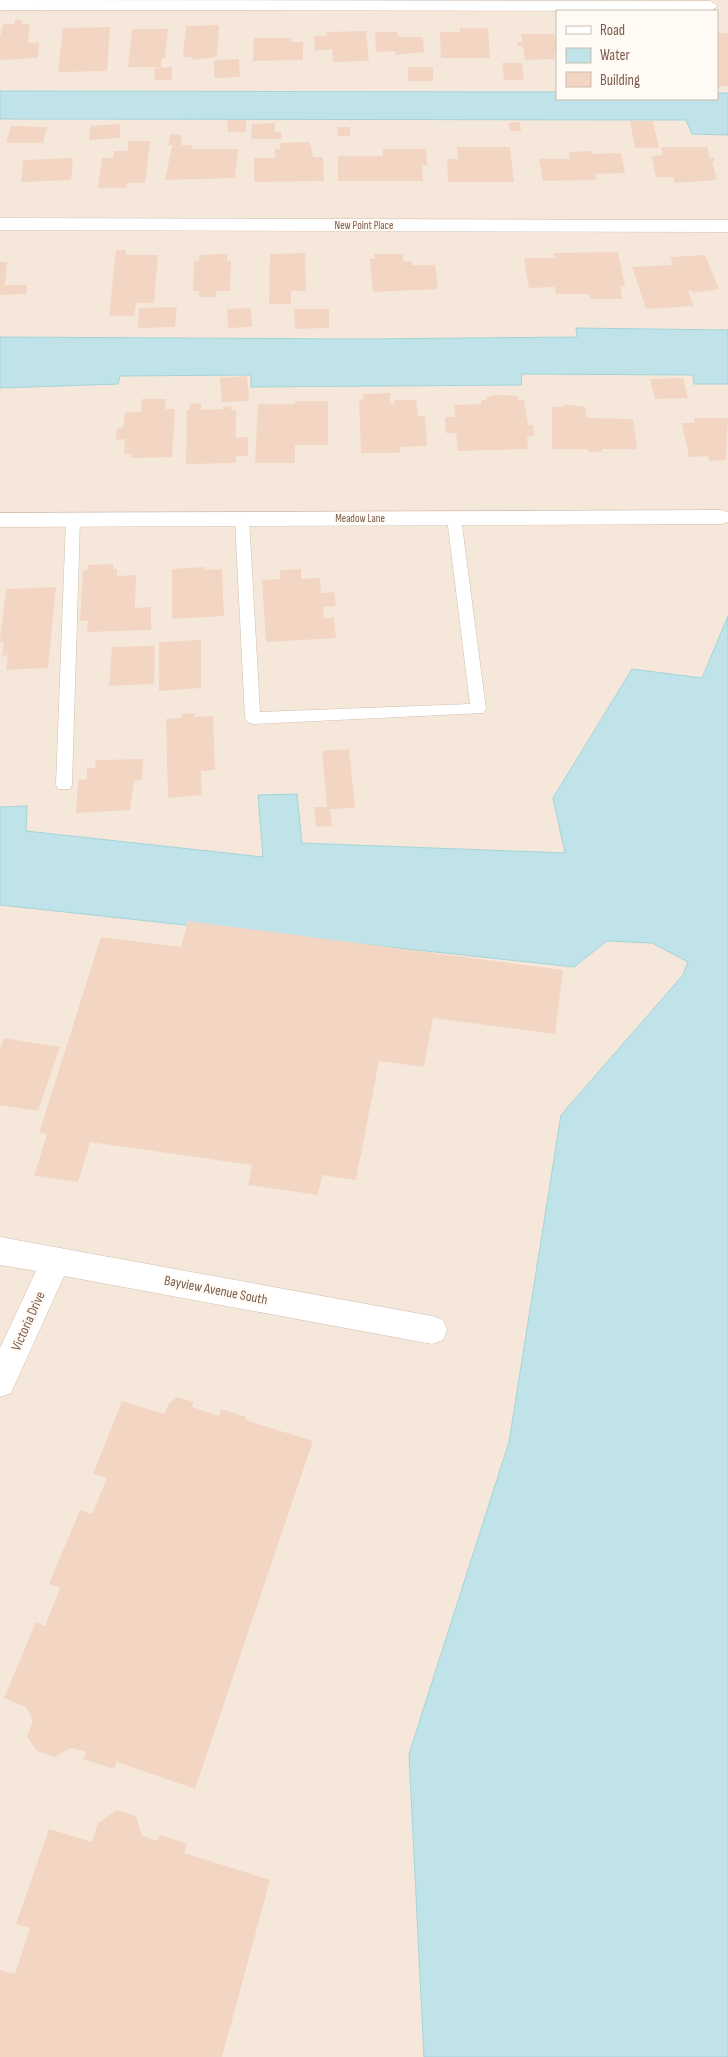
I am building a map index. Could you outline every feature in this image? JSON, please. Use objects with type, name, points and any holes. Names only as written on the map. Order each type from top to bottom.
[{"type":"street","points":[[0,5],[710,6]]},
{"type":"street","name":"New Point Place","points":[[0,224],[728,226]]},
{"type":"street","name":"Meadow Lane","points":[[0,520],[721,517]]},
{"type":"street","name":"Bayview Avenue South","points":[[0,1251],[432,1330]]},
{"type":"street","name":"Victoria Drive","points":[[0,1382],[56,1260]]},
{"type":"lane","points":[[242,519],[253,718],[478,709],[454,518]]},
{"type":"lane","points":[[64,785],[73,520]]},
{"type":"shaded area","points":[[0,0],[728,0],[728,844],[684,975],[561,1115],[509,1442],[409,1754],[424,2057],[0,2057]]},
{"type":"water","points":[[0,91],[556,92],[556,100],[718,100],[718,93],[728,93],[728,135],[692,134],[686,120],[0,119]]},
{"type":"water","points":[[576,328],[728,330],[728,384],[694,384],[693,375],[522,374],[521,385],[251,387],[251,375],[120,376],[118,384],[0,388],[0,337],[361,339],[577,337]]},
{"type":"water","points":[[728,616],[728,2057],[424,2057],[409,1754],[509,1442],[561,1115],[683,975],[688,962],[652,943],[607,941],[574,967],[0,905],[0,807],[27,806],[26,831],[263,857],[258,795],[297,794],[302,843],[565,853],[553,798],[632,669],[702,678]]},
{"type":"building","points":[[15,20],[22,20],[22,24],[30,24],[28,43],[39,42],[38,58],[0,60],[0,38],[3,24],[15,24]]},
{"type":"building","points":[[219,25],[217,57],[192,60],[192,57],[183,57],[186,26]]},
{"type":"building","points":[[110,27],[107,71],[58,72],[63,28]]},
{"type":"building","points":[[460,28],[488,28],[490,58],[441,58],[440,32],[460,32]]},
{"type":"building","points":[[132,29],[168,29],[165,58],[161,59],[161,67],[128,67]]},
{"type":"building","points":[[366,31],[369,61],[333,62],[332,49],[315,51],[314,36],[327,36],[326,32]]},
{"type":"building","points":[[375,32],[397,32],[398,37],[423,37],[424,52],[395,55],[395,51],[376,52]]},
{"type":"building","points":[[718,33],[728,33],[728,86],[718,87]]},
{"type":"building","points":[[521,34],[554,34],[556,46],[555,59],[525,60],[523,46],[517,46],[517,42],[522,42]]},
{"type":"building","points":[[254,38],[291,38],[291,42],[303,42],[303,60],[253,61]]},
{"type":"building","points":[[239,59],[240,77],[214,78],[214,60]]},
{"type":"building","points":[[502,63],[522,63],[524,80],[504,80]]},
{"type":"building","points":[[172,67],[172,80],[155,80],[154,68]]},
{"type":"building","points":[[408,67],[433,67],[433,81],[408,81]]},
{"type":"building","points":[[227,120],[246,120],[246,132],[228,132]]},
{"type":"building","points":[[630,121],[653,121],[659,148],[635,148]]},
{"type":"building","points":[[520,122],[521,131],[510,131],[508,123]]},
{"type":"building","points":[[275,123],[275,132],[281,132],[281,139],[251,139],[252,124]]},
{"type":"building","points":[[120,124],[120,138],[89,140],[90,126]]},
{"type":"building","points":[[11,126],[47,127],[43,143],[6,143]]},
{"type":"building","points":[[337,127],[350,127],[350,136],[338,136]]},
{"type":"building","points":[[170,134],[182,135],[181,145],[192,145],[192,149],[238,149],[235,178],[165,180],[172,145],[168,145]]},
{"type":"building","points":[[128,141],[150,141],[145,183],[127,183],[126,188],[98,188],[102,158],[113,158],[114,151],[128,151]]},
{"type":"building","points":[[310,142],[313,157],[323,157],[324,181],[254,182],[254,158],[275,158],[275,149],[280,149],[280,143]]},
{"type":"building","points":[[457,147],[510,147],[514,182],[448,182],[447,159],[458,159]]},
{"type":"building","points":[[661,147],[707,147],[710,158],[714,158],[715,161],[712,161],[717,180],[675,183],[673,177],[656,177],[652,156],[663,155]]},
{"type":"building","points":[[383,149],[426,149],[427,165],[422,165],[423,181],[338,181],[338,156],[383,156]]},
{"type":"building","points":[[591,151],[594,154],[621,153],[625,173],[595,174],[597,180],[543,181],[539,159],[570,159],[569,152]]},
{"type":"building","points":[[73,158],[71,180],[21,182],[23,160]]},
{"type":"building","points":[[116,250],[126,250],[126,255],[158,255],[154,303],[136,303],[134,316],[109,316]]},
{"type":"building","points":[[618,252],[625,286],[620,286],[622,299],[590,299],[589,294],[556,294],[555,287],[529,288],[524,258],[555,258],[554,253]]},
{"type":"building","points":[[305,253],[306,291],[291,291],[291,304],[269,304],[270,254]]},
{"type":"building","points":[[227,254],[227,261],[231,261],[230,291],[216,291],[216,297],[199,297],[199,291],[193,291],[194,261],[199,261],[199,255]]},
{"type":"building","points":[[374,254],[403,254],[403,261],[412,261],[412,265],[435,265],[438,289],[373,292],[370,259],[375,259]]},
{"type":"building","points":[[705,255],[719,289],[693,293],[692,290],[688,291],[694,306],[646,309],[632,267],[673,265],[670,257]]},
{"type":"building","points":[[0,262],[7,262],[5,285],[27,285],[26,294],[0,295]]},
{"type":"building","points":[[177,307],[175,327],[138,328],[139,308]]},
{"type":"building","points":[[251,308],[252,327],[228,328],[227,309]]},
{"type":"building","points":[[294,309],[329,309],[329,328],[295,329]]},
{"type":"building","points":[[247,376],[249,401],[222,402],[220,378]]},
{"type":"building","points":[[683,378],[688,398],[655,399],[650,379]]},
{"type":"building","points":[[390,393],[390,403],[395,404],[394,400],[416,400],[418,416],[425,416],[427,446],[399,447],[400,453],[361,453],[359,399],[364,399],[363,394]]},
{"type":"building","points":[[493,395],[511,395],[518,397],[518,400],[524,400],[528,425],[533,425],[534,436],[527,436],[528,449],[458,451],[456,433],[446,433],[445,417],[455,417],[454,405],[481,404],[481,400],[487,400],[486,398]]},
{"type":"building","points":[[142,399],[166,399],[165,409],[175,409],[172,457],[131,458],[131,454],[124,454],[125,439],[116,440],[117,428],[123,428],[125,412],[141,412]]},
{"type":"building","points":[[295,401],[328,401],[328,445],[295,445],[295,463],[255,463],[258,404],[295,404]]},
{"type":"building","points":[[201,403],[201,410],[223,409],[223,407],[231,406],[231,410],[236,410],[236,438],[248,437],[248,456],[236,456],[236,463],[186,464],[187,410],[190,409],[190,404]]},
{"type":"building","points":[[563,404],[585,407],[587,418],[633,419],[637,449],[602,449],[602,452],[589,452],[588,449],[552,449],[552,407],[564,407]]},
{"type":"building","points":[[694,418],[728,418],[726,460],[709,461],[708,456],[689,457],[682,423],[695,423]]},
{"type":"building","points":[[113,564],[113,569],[117,569],[117,576],[136,575],[135,608],[151,607],[151,630],[87,632],[88,621],[80,621],[83,570],[87,570],[88,565]]},
{"type":"building","points":[[205,567],[205,570],[222,569],[224,616],[172,619],[172,569]]},
{"type":"building","points":[[301,569],[301,579],[320,578],[321,593],[334,592],[336,606],[323,607],[324,618],[334,618],[336,638],[266,642],[262,580],[280,579],[280,570]]},
{"type":"building","points":[[56,587],[48,668],[6,670],[8,655],[2,656],[4,642],[0,642],[0,639],[6,589]]},
{"type":"building","points":[[201,640],[201,688],[159,691],[159,642]]},
{"type":"building","points":[[155,646],[154,684],[109,686],[112,647]]},
{"type":"building","points":[[194,713],[194,717],[213,716],[215,770],[201,771],[202,795],[168,798],[166,719],[182,718],[182,714]]},
{"type":"building","points":[[349,749],[355,808],[330,809],[332,826],[316,827],[314,807],[327,807],[322,751]]},
{"type":"building","points":[[143,759],[142,780],[134,781],[130,810],[76,813],[78,780],[87,779],[87,768],[95,768],[96,760]]},
{"type":"building","points":[[188,921],[563,970],[555,1034],[433,1018],[424,1067],[379,1061],[356,1180],[322,1175],[318,1195],[248,1185],[252,1165],[90,1142],[78,1182],[34,1176],[47,1134],[39,1133],[101,937],[181,947]]},
{"type":"building","points":[[4,1038],[60,1047],[38,1111],[0,1105],[0,1048]]},
{"type":"building","points":[[177,1397],[194,1402],[192,1407],[219,1416],[221,1409],[246,1417],[245,1420],[313,1441],[195,1789],[117,1762],[114,1769],[83,1759],[86,1752],[71,1748],[54,1757],[37,1751],[27,1737],[33,1721],[26,1707],[4,1698],[36,1622],[45,1626],[60,1588],[49,1584],[80,1510],[92,1514],[107,1478],[93,1474],[122,1401],[164,1414],[169,1403]]},
{"type":"building","points":[[117,1810],[136,1816],[142,1836],[158,1841],[160,1835],[187,1844],[184,1853],[270,1880],[222,2057],[0,2057],[0,1970],[15,1974],[30,1928],[16,1924],[49,1829],[92,1842],[98,1823]]}]
